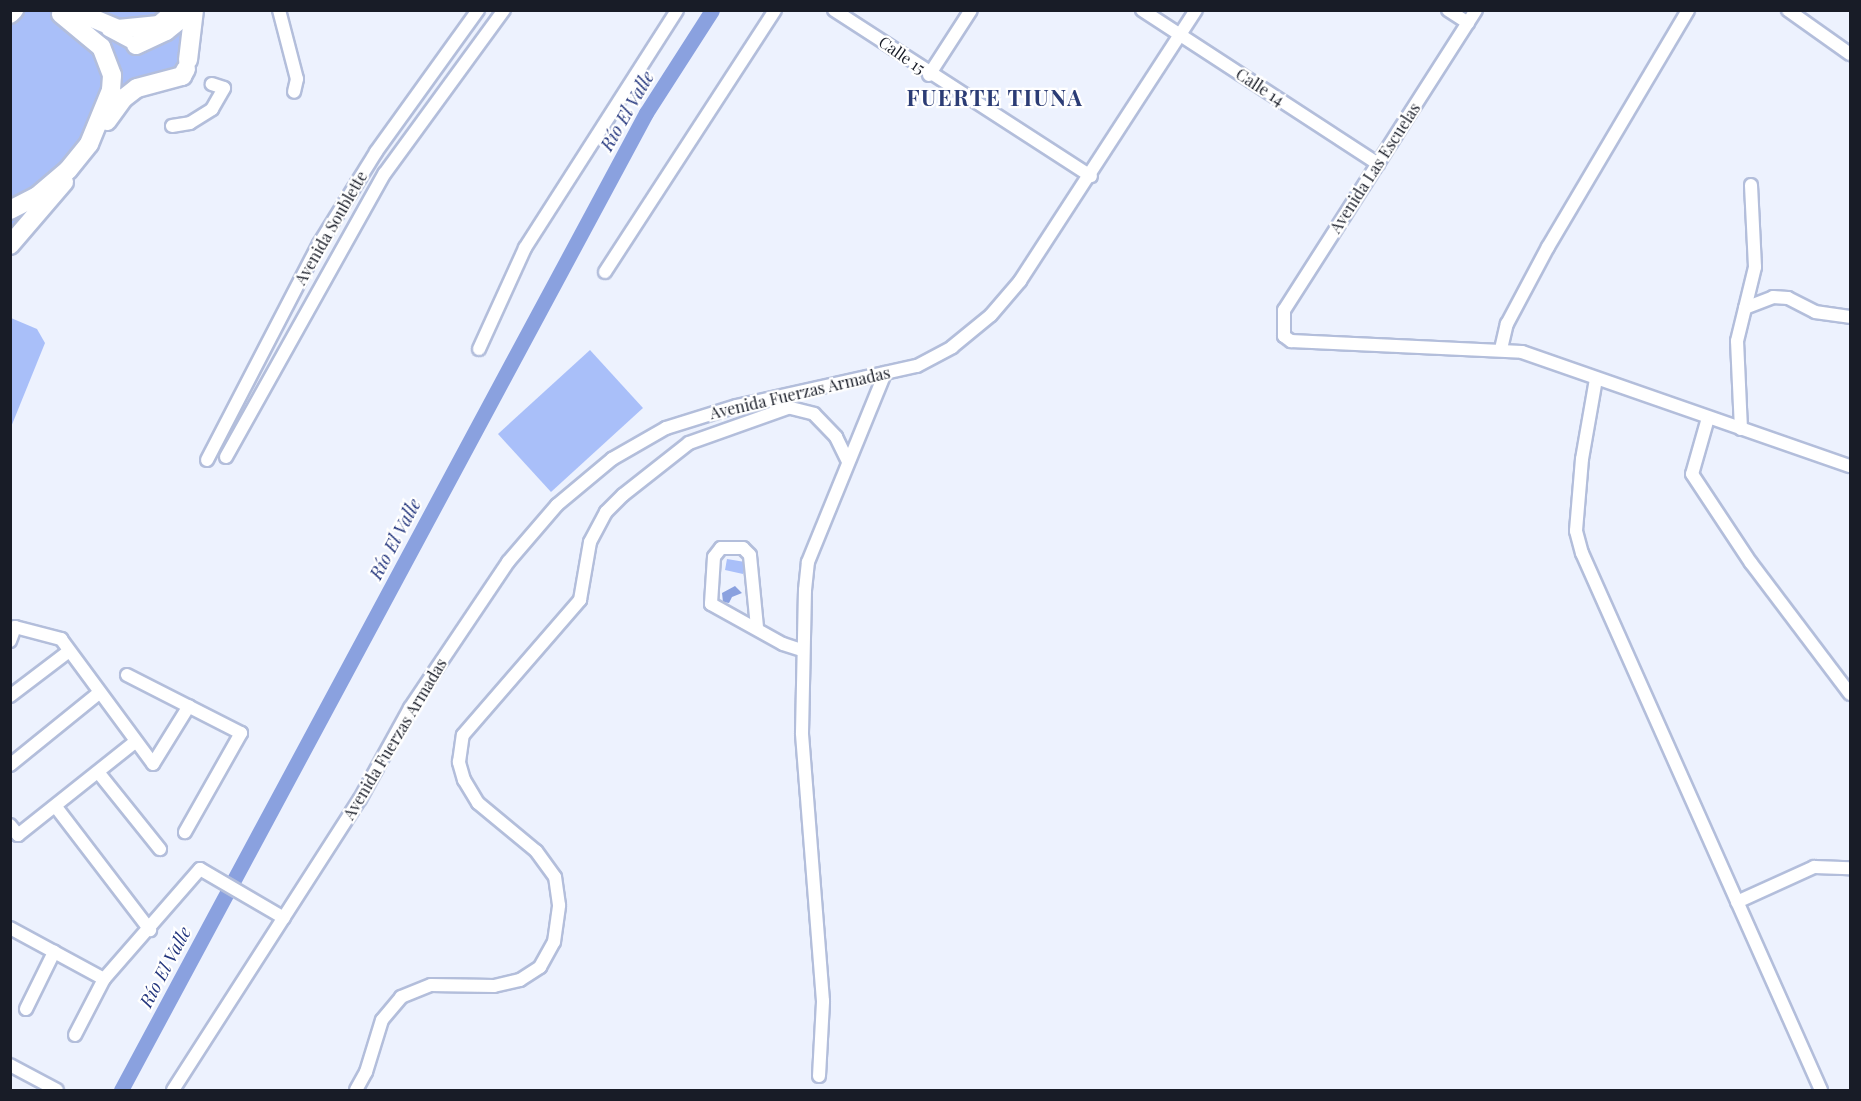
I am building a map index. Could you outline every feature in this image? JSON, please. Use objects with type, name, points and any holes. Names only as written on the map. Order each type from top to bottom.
[{"type":"highway","points":[[10,14],[14,10]]},
{"type":"highway","points":[[68,12],[108,26],[132,29],[159,25],[176,10]]},
{"type":"highway","points":[[136,45],[166,31],[193,10]]},
{"type":"highway","points":[[10,245],[56,194],[124,98],[146,84],[186,68],[193,10]]},
{"type":"highway","points":[[10,210],[36,197],[68,170],[89,144],[111,90],[112,75],[101,46],[68,12]]},
{"type":"street","points":[[279,10],[297,79],[294,92]]},
{"type":"street","name":"Avenida Soublette","points":[[207,460],[319,244],[376,152],[478,10]]},
{"type":"street","points":[[226,458],[385,173],[504,10]]},
{"type":"street","points":[[479,349],[525,248],[677,10]]},
{"type":"street","points":[[605,272],[775,10]]},
{"type":"street","name":"Calle 15","points":[[834,10],[930,75],[1091,176]]},
{"type":"street","points":[[930,75],[971,10]]},
{"type":"street","name":"Calle 14","points":[[1142,10],[1378,164]]},
{"type":"street","name":"Avenida Fuerzas Armadas","points":[[173,1090],[360,799],[410,708],[508,562],[557,505],[612,459],[666,428],[761,400],[917,366],[943,352],[991,315],[1020,281],[1091,176],[1197,10]]},
{"type":"street","points":[[1448,10],[1468,23]]},
{"type":"street","name":"Avenida Las Escuelas","points":[[1476,10],[1284,310],[1282,328],[1291,341],[1501,349]]},
{"type":"street","points":[[1688,10],[1548,247],[1507,324],[1501,349],[1539,356],[1596,379],[1851,466]]},
{"type":"street","points":[[1788,10],[1851,54]]},
{"type":"street","points":[[68,12],[136,45]]},
{"type":"street","points":[[172,126],[190,123],[212,109],[224,88],[212,84]]},
{"type":"street","points":[[1741,429],[1737,341],[1755,267],[1751,185]]},
{"type":"street","points":[[1745,308],[1773,297],[1788,298],[1824,315],[1851,317]]},
{"type":"street","points":[[819,1076],[823,1001],[802,733],[801,650],[808,562],[885,373]]},
{"type":"street","points":[[1596,379],[1582,459],[1576,531],[1582,553],[1821,1090]]},
{"type":"street","points":[[761,400],[814,414],[836,437],[848,462]]},
{"type":"street","points":[[356,1090],[366,1072],[382,1020],[401,997],[431,985],[494,986],[520,980],[540,967],[554,942],[560,905],[555,878],[536,851],[478,803],[464,780],[459,762],[463,735],[580,600],[590,542],[606,512],[623,495],[689,443],[788,408]]},
{"type":"street","points":[[1708,418],[1692,474],[1751,563],[1851,694]]},
{"type":"street","points":[[757,627],[750,555],[743,548],[721,548],[714,557],[711,603],[757,627],[783,644],[801,650]]},
{"type":"street","points":[[10,641],[15,627],[61,639],[153,764],[189,706]]},
{"type":"street","points":[[10,696],[69,651]]},
{"type":"street","points":[[128,675],[241,733],[184,832]]},
{"type":"street","points":[[10,765],[99,693]]},
{"type":"street","points":[[10,825],[18,835],[135,742]]},
{"type":"street","points":[[99,772],[160,849]]},
{"type":"street","points":[[56,807],[150,930]]},
{"type":"street","points":[[1737,902],[1814,867],[1851,868]]},
{"type":"street","points":[[75,1035],[104,979],[150,930],[200,869],[284,918]]},
{"type":"street","points":[[10,928],[104,979]]},
{"type":"street","points":[[26,1009],[54,952]]},
{"type":"street","points":[[10,1065],[57,1090]]},
{"type":"shaded area","points":[[14,10],[194,11],[186,69],[124,98],[11,245],[11,14]]},
{"type":"shaded area","points":[[11,318],[37,329],[45,343],[11,427]]},
{"type":"shaded area","points":[[590,350],[643,408],[551,492],[498,434]]},
{"type":"shaded area","points":[[727,559],[745,562],[743,574],[725,570]]},
{"type":"shaded area","points":[[735,586],[742,593],[732,597],[729,603],[723,602],[722,593]]},
{"type":"waterway","name":"Río El Valle","points":[[121,1090],[646,113],[712,10]]},
{"type":"district","name":"FUERTE TIUNA","points":[[995,98]]}]
